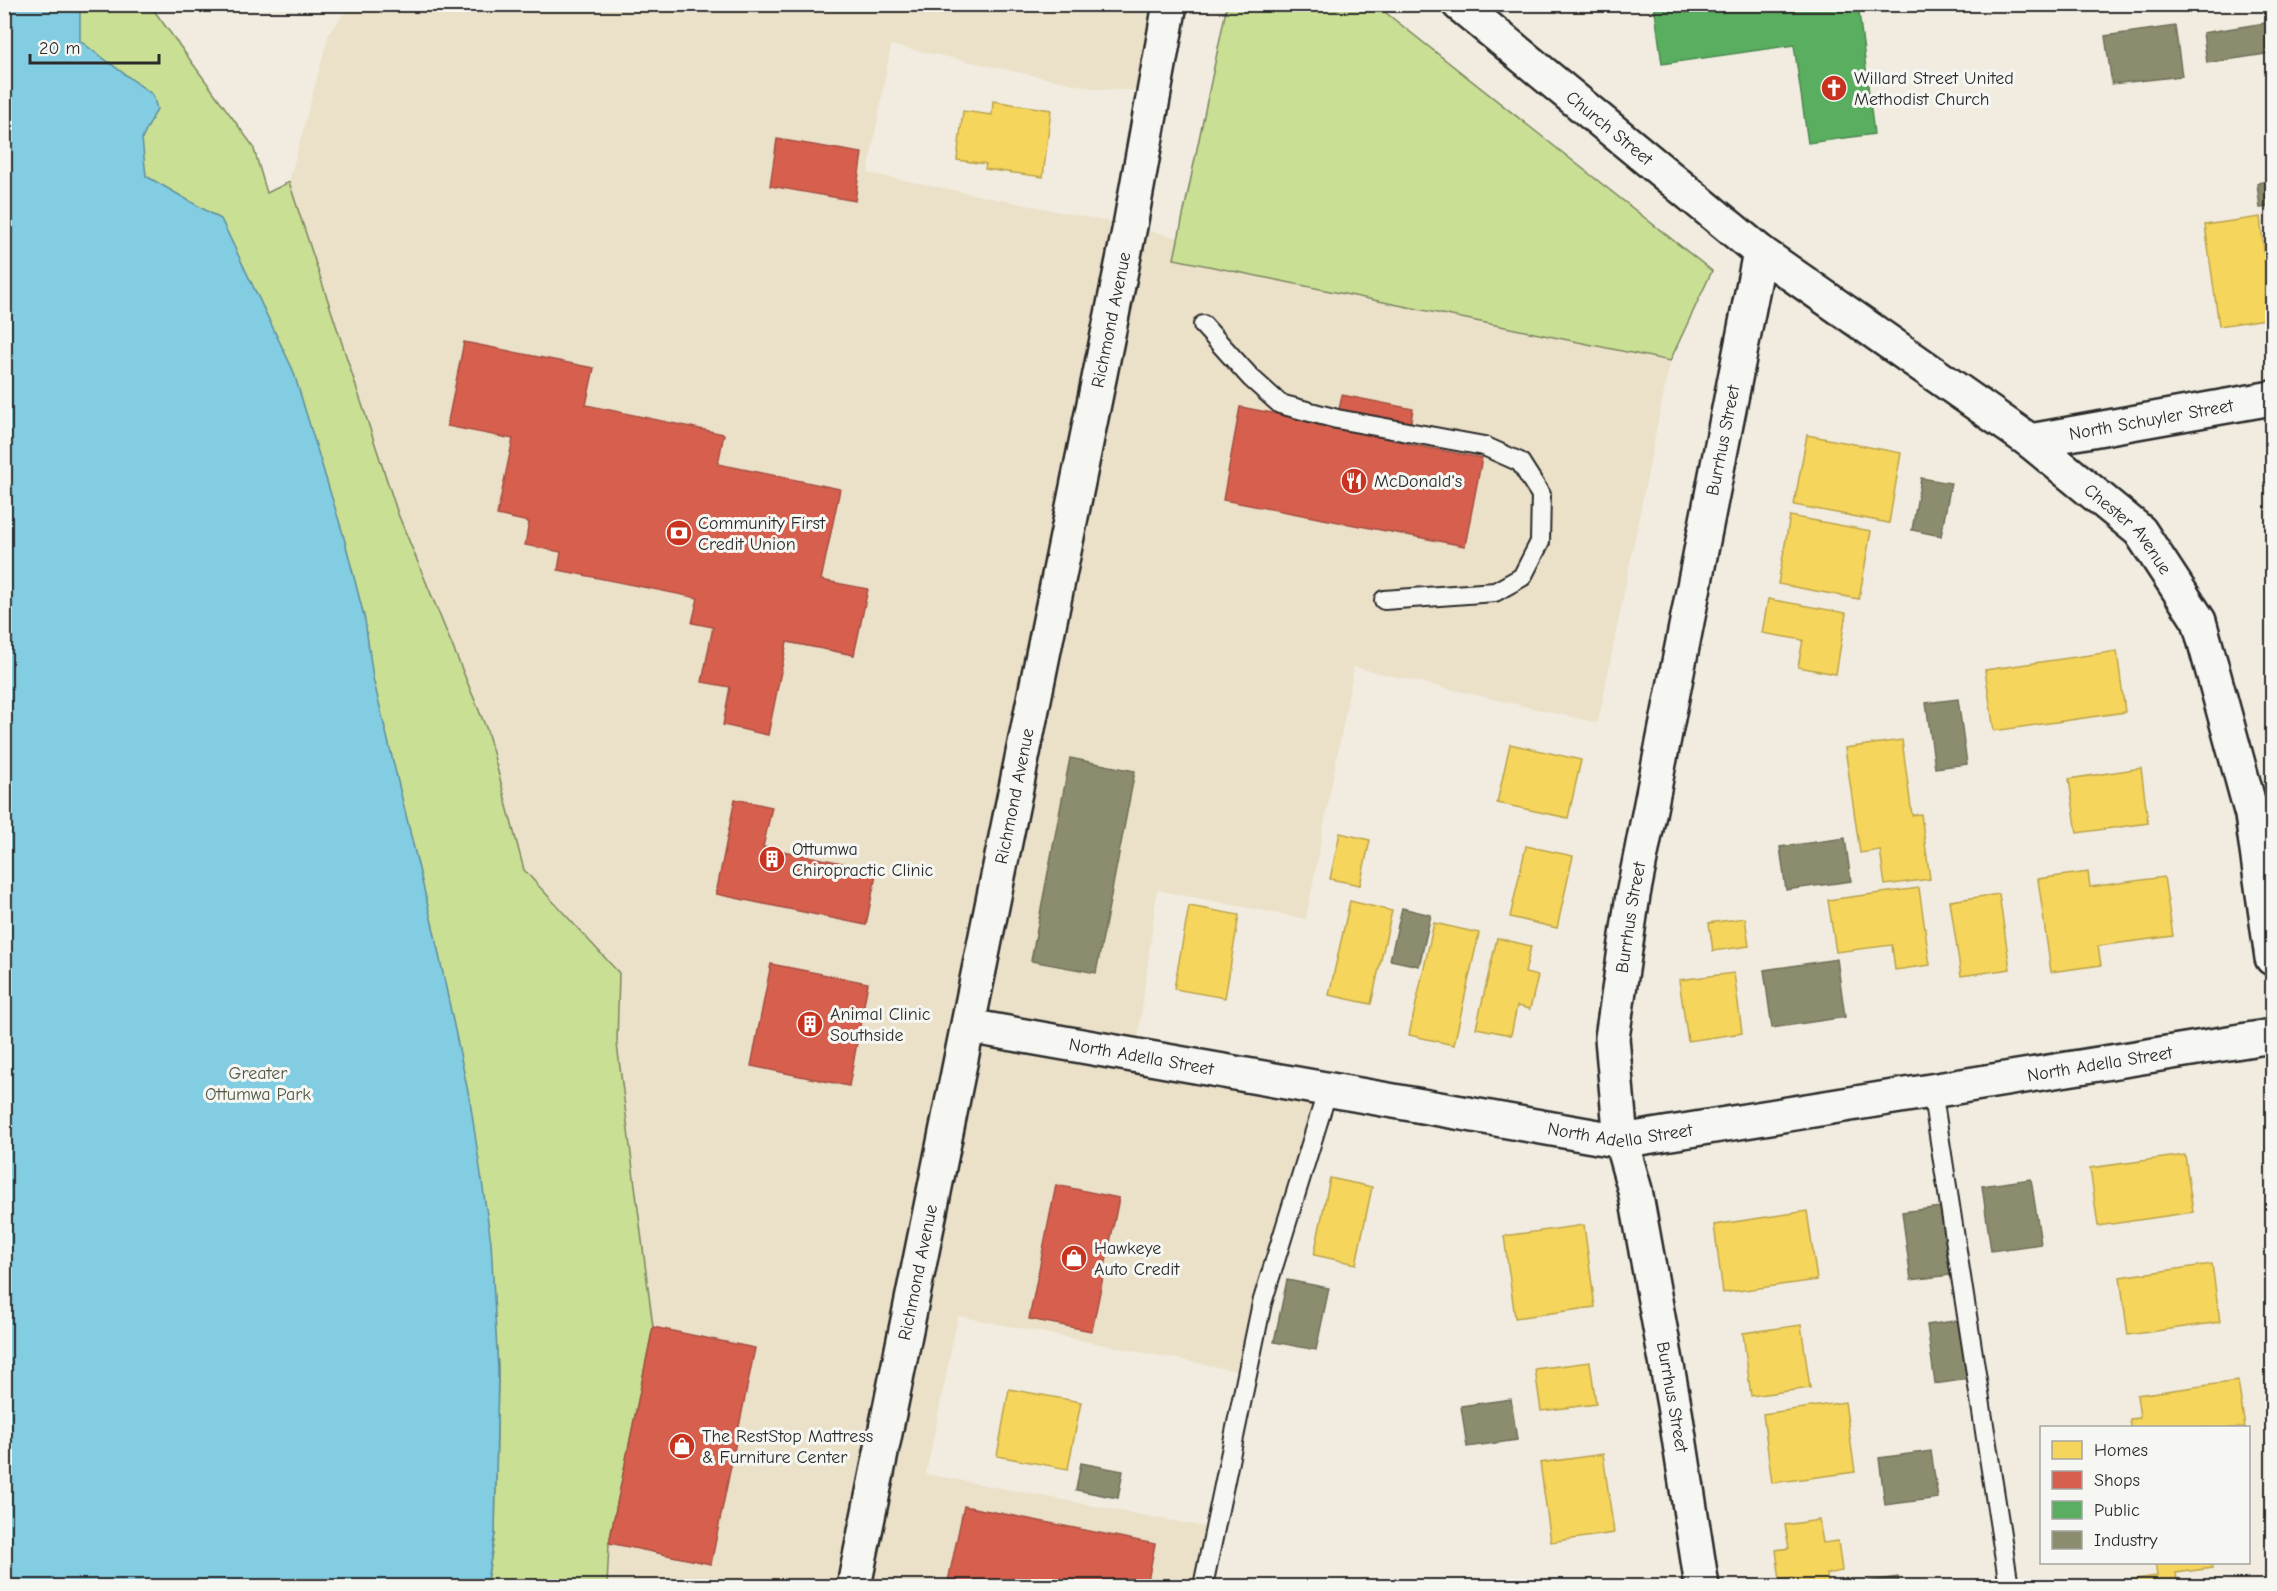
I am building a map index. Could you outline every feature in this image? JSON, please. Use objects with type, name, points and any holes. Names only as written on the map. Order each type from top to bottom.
[{"type":"street","name":"Richmond Avenue","points":[[854,1587],[1130,226],[1170,4]]},
{"type":"street","name":"Church Street","points":[[1459,4],[1760,252]]},
{"type":"street","name":"Chester Avenue","points":[[1760,252],[2030,441],[2140,531],[2199,621],[2252,815],[2272,958]]},
{"type":"street","name":"Burrhus Street","points":[[1702,1587],[1674,1405],[1635,1190],[1621,1141],[1612,1038],[1627,930],[1760,252]]},
{"type":"street","name":"North Schuyler Street","points":[[2030,441],[2272,398]]},
{"type":"street","name":"North Adella Street","points":[[968,1026],[1621,1141],[2272,1036]]},
{"type":"lane","points":[[1203,325],[1251,378],[1280,404],[1337,418],[1484,446],[1520,462],[1541,495],[1540,542],[1522,577],[1496,592],[1384,600]]},
{"type":"lane","points":[[1203,1587],[1262,1303],[1328,1089]]},
{"type":"lane","points":[[1932,1090],[2009,1587]]},
{"type":"shaded area","points":[[351,5],[1170,5],[1154,91],[1097,89],[891,45],[868,173],[1179,238],[1175,259],[1670,361],[1598,723],[1354,667],[1306,919],[1157,890],[1136,1055],[1328,1089],[1248,1373],[958,1316],[926,1474],[1215,1529],[1203,1586],[607,1586],[619,973],[524,870],[487,730],[398,514],[289,182],[329,33]]},
{"type":"green space","name":"Greater Ottumwa Park","points":[[5,5],[150,5],[253,146],[267,193],[289,182],[398,514],[487,730],[524,870],[619,973],[617,1044],[653,1327],[609,1543],[607,1586],[486,1586],[495,1534],[498,1370],[492,1279],[5,1586]]},
{"type":"green space","points":[[1227,5],[1376,5],[1712,271],[1670,361],[1174,259]]},
{"type":"water","name":"Greater Ottumwa Park","points":[[4,5],[80,5],[80,41],[153,95],[157,109],[142,139],[146,176],[221,219],[293,370],[343,534],[365,620],[373,678],[434,931],[470,1101],[491,1242],[498,1370],[495,1534],[486,1586],[5,1586]]},
{"type":"building: Homes","points":[[993,101],[1051,110],[1043,177],[985,169],[986,164],[957,160],[963,111],[992,115]]},
{"type":"building: Homes","points":[[2260,217],[2272,318],[2219,326],[2205,225]]},
{"type":"building: Homes","points":[[1807,435],[1901,453],[1889,523],[1794,505]]},
{"type":"building: Homes","points":[[1790,516],[1871,531],[1859,599],[1778,584]]},
{"type":"building: Homes","points":[[1768,599],[1846,613],[1836,674],[1798,667],[1803,640],[1762,633]]},
{"type":"building: Homes","points":[[2117,651],[2125,712],[1994,731],[1985,670]]},
{"type":"building: Homes","points":[[1902,740],[1912,815],[1921,814],[1930,879],[1885,885],[1880,850],[1860,853],[1845,748]]},
{"type":"building: Homes","points":[[1510,744],[1581,760],[1568,818],[1497,803]]},
{"type":"building: Homes","points":[[2141,768],[2148,823],[2077,833],[2069,779]]},
{"type":"building: Homes","points":[[1340,833],[1370,840],[1360,885],[1330,879]]},
{"type":"building: Homes","points":[[1526,846],[1573,856],[1557,928],[1510,917]]},
{"type":"building: Homes","points":[[2088,872],[2090,887],[2164,877],[2173,936],[2098,946],[2101,965],[2051,972],[2038,879]]},
{"type":"building: Homes","points":[[1919,888],[1930,965],[1895,970],[1892,945],[1836,952],[1828,900]]},
{"type":"building: Homes","points":[[1999,894],[2010,969],[1961,976],[1950,901]]},
{"type":"building: Homes","points":[[1350,901],[1392,911],[1371,1004],[1329,995]]},
{"type":"building: Homes","points":[[1189,906],[1239,915],[1225,998],[1174,989]]},
{"type":"building: Homes","points":[[1745,918],[1749,946],[1713,951],[1709,923]]},
{"type":"building: Homes","points":[[1434,923],[1479,933],[1454,1045],[1409,1035]]},
{"type":"building: Homes","points":[[1497,938],[1531,946],[1525,973],[1538,976],[1530,1009],[1517,1006],[1511,1035],[1476,1028]]},
{"type":"building: Homes","points":[[1734,973],[1742,1033],[1688,1041],[1679,980]]},
{"type":"building: Homes","points":[[2185,1155],[2193,1212],[2098,1226],[2090,1168]]},
{"type":"building: Homes","points":[[1330,1178],[1372,1187],[1356,1264],[1314,1255]]},
{"type":"building: Homes","points":[[1807,1211],[1817,1280],[1723,1293],[1714,1225]]},
{"type":"building: Homes","points":[[1584,1225],[1595,1307],[1515,1318],[1504,1236]]},
{"type":"building: Homes","points":[[2212,1264],[2220,1322],[2128,1335],[2120,1277]]},
{"type":"building: Homes","points":[[1801,1325],[1810,1388],[1751,1396],[1743,1333]]},
{"type":"building: Homes","points":[[1590,1362],[1596,1404],[1541,1411],[1535,1369]]},
{"type":"building: Homes","points":[[2238,1381],[2245,1426],[2131,1426],[2130,1419],[2140,1418],[2137,1395]]},
{"type":"building: Homes","points":[[1009,1389],[1081,1402],[1068,1469],[997,1456]]},
{"type":"building: Homes","points":[[1845,1402],[1855,1472],[1772,1483],[1763,1414]]},
{"type":"building: Homes","points":[[1603,1454],[1614,1533],[1551,1542],[1540,1463]]},
{"type":"building: Homes","points":[[1819,1520],[1823,1543],[1838,1541],[1842,1571],[1827,1574],[1829,1586],[1794,1586],[1793,1578],[1780,1580],[1776,1550],[1789,1548],[1785,1525]]},
{"type":"building: Homes","points":[[2155,1564],[2211,1564],[2212,1568],[2176,1573],[2178,1586],[2123,1586],[2122,1581],[2157,1576]]},
{"type":"building: Shops","points":[[777,139],[862,153],[855,201],[770,186]]},
{"type":"building: Shops","name":"Community First Credit Union","points":[[464,342],[594,368],[586,405],[724,434],[718,464],[840,489],[821,580],[868,589],[854,655],[787,642],[768,735],[723,725],[730,687],[702,682],[713,627],[692,623],[698,598],[558,570],[561,552],[525,545],[529,522],[497,515],[513,439],[447,426]]},
{"type":"building: Shops","points":[[1342,395],[1413,409],[1407,444],[1482,458],[1465,546],[1223,500],[1240,407],[1336,425]]},
{"type":"building: Shops","name":"Ottumwa Chiropractic Clinic","points":[[735,799],[772,807],[763,847],[877,870],[866,925],[716,894]]},
{"type":"building: Shops","name":"Animal Clinic Southside","points":[[771,964],[868,983],[849,1086],[751,1066]]},
{"type":"building: Shops","name":"Hawkeye Auto Credit","points":[[1056,1185],[1119,1198],[1092,1331],[1029,1319]]},
{"type":"building: Shops","name":"The RestStop Mattress & Furniture Center","points":[[653,1327],[755,1348],[711,1564],[609,1543]]},
{"type":"building: Shops","points":[[964,1506],[1155,1544],[1147,1586],[947,1586]]},
{"type":"building: Public","name":"Willard Street United Methodist Church","points":[[1654,4],[1858,4],[1874,134],[1808,143],[1794,45],[1662,64]]},
{"type":"building: Industry","points":[[2272,22],[2272,53],[2207,63],[2203,33]]},
{"type":"building: Industry","points":[[2175,26],[2182,76],[2112,84],[2105,36]]},
{"type":"building: Industry","points":[[2272,180],[2272,207],[2260,208],[2257,183]]},
{"type":"building: Industry","points":[[1921,478],[1951,483],[1941,536],[1912,530]]},
{"type":"building: Industry","points":[[1958,699],[1967,764],[1935,768],[1926,703]]},
{"type":"building: Industry","points":[[1070,758],[1135,771],[1096,973],[1031,961]]},
{"type":"building: Industry","points":[[1845,838],[1851,881],[1786,890],[1780,847]]},
{"type":"building: Industry","points":[[1402,908],[1431,915],[1419,966],[1390,960]]},
{"type":"building: Industry","points":[[1837,959],[1845,1017],[1772,1028],[1764,970]]},
{"type":"building: Industry","points":[[2031,1179],[2041,1244],[1991,1251],[1982,1186]]},
{"type":"building: Industry","points":[[1941,1207],[1950,1275],[1911,1280],[1902,1212]]},
{"type":"building: Industry","points":[[1287,1280],[1329,1288],[1316,1350],[1274,1342]]},
{"type":"building: Industry","points":[[1960,1320],[1968,1379],[1935,1384],[1927,1325]]},
{"type":"building: Industry","points":[[1511,1399],[1517,1440],[1467,1447],[1461,1406]]},
{"type":"building: Industry","points":[[1931,1451],[1938,1498],[1885,1505],[1879,1458]]},
{"type":"building: Industry","points":[[1081,1463],[1123,1471],[1118,1498],[1076,1490]]},
{"type":"building: Industry","points":[[1898,1577],[1899,1586],[1851,1586],[1851,1584]]},
{"type":"place","name":"Willard Street United Methodist Church","points":[[1834,88]]},
{"type":"place","name":"McDonald's","points":[[1354,481]]},
{"type":"place","name":"Community First Credit Union","points":[[679,533]]},
{"type":"place","name":"Ottumwa Chiropractic Clinic","points":[[772,859]]},
{"type":"place","name":"Animal Clinic Southside","points":[[810,1024]]},
{"type":"place","name":"Hawkeye Auto Credit","points":[[1074,1258]]},
{"type":"place","name":"The RestStop Mattress & Furniture Center","points":[[682,1446]]}]
